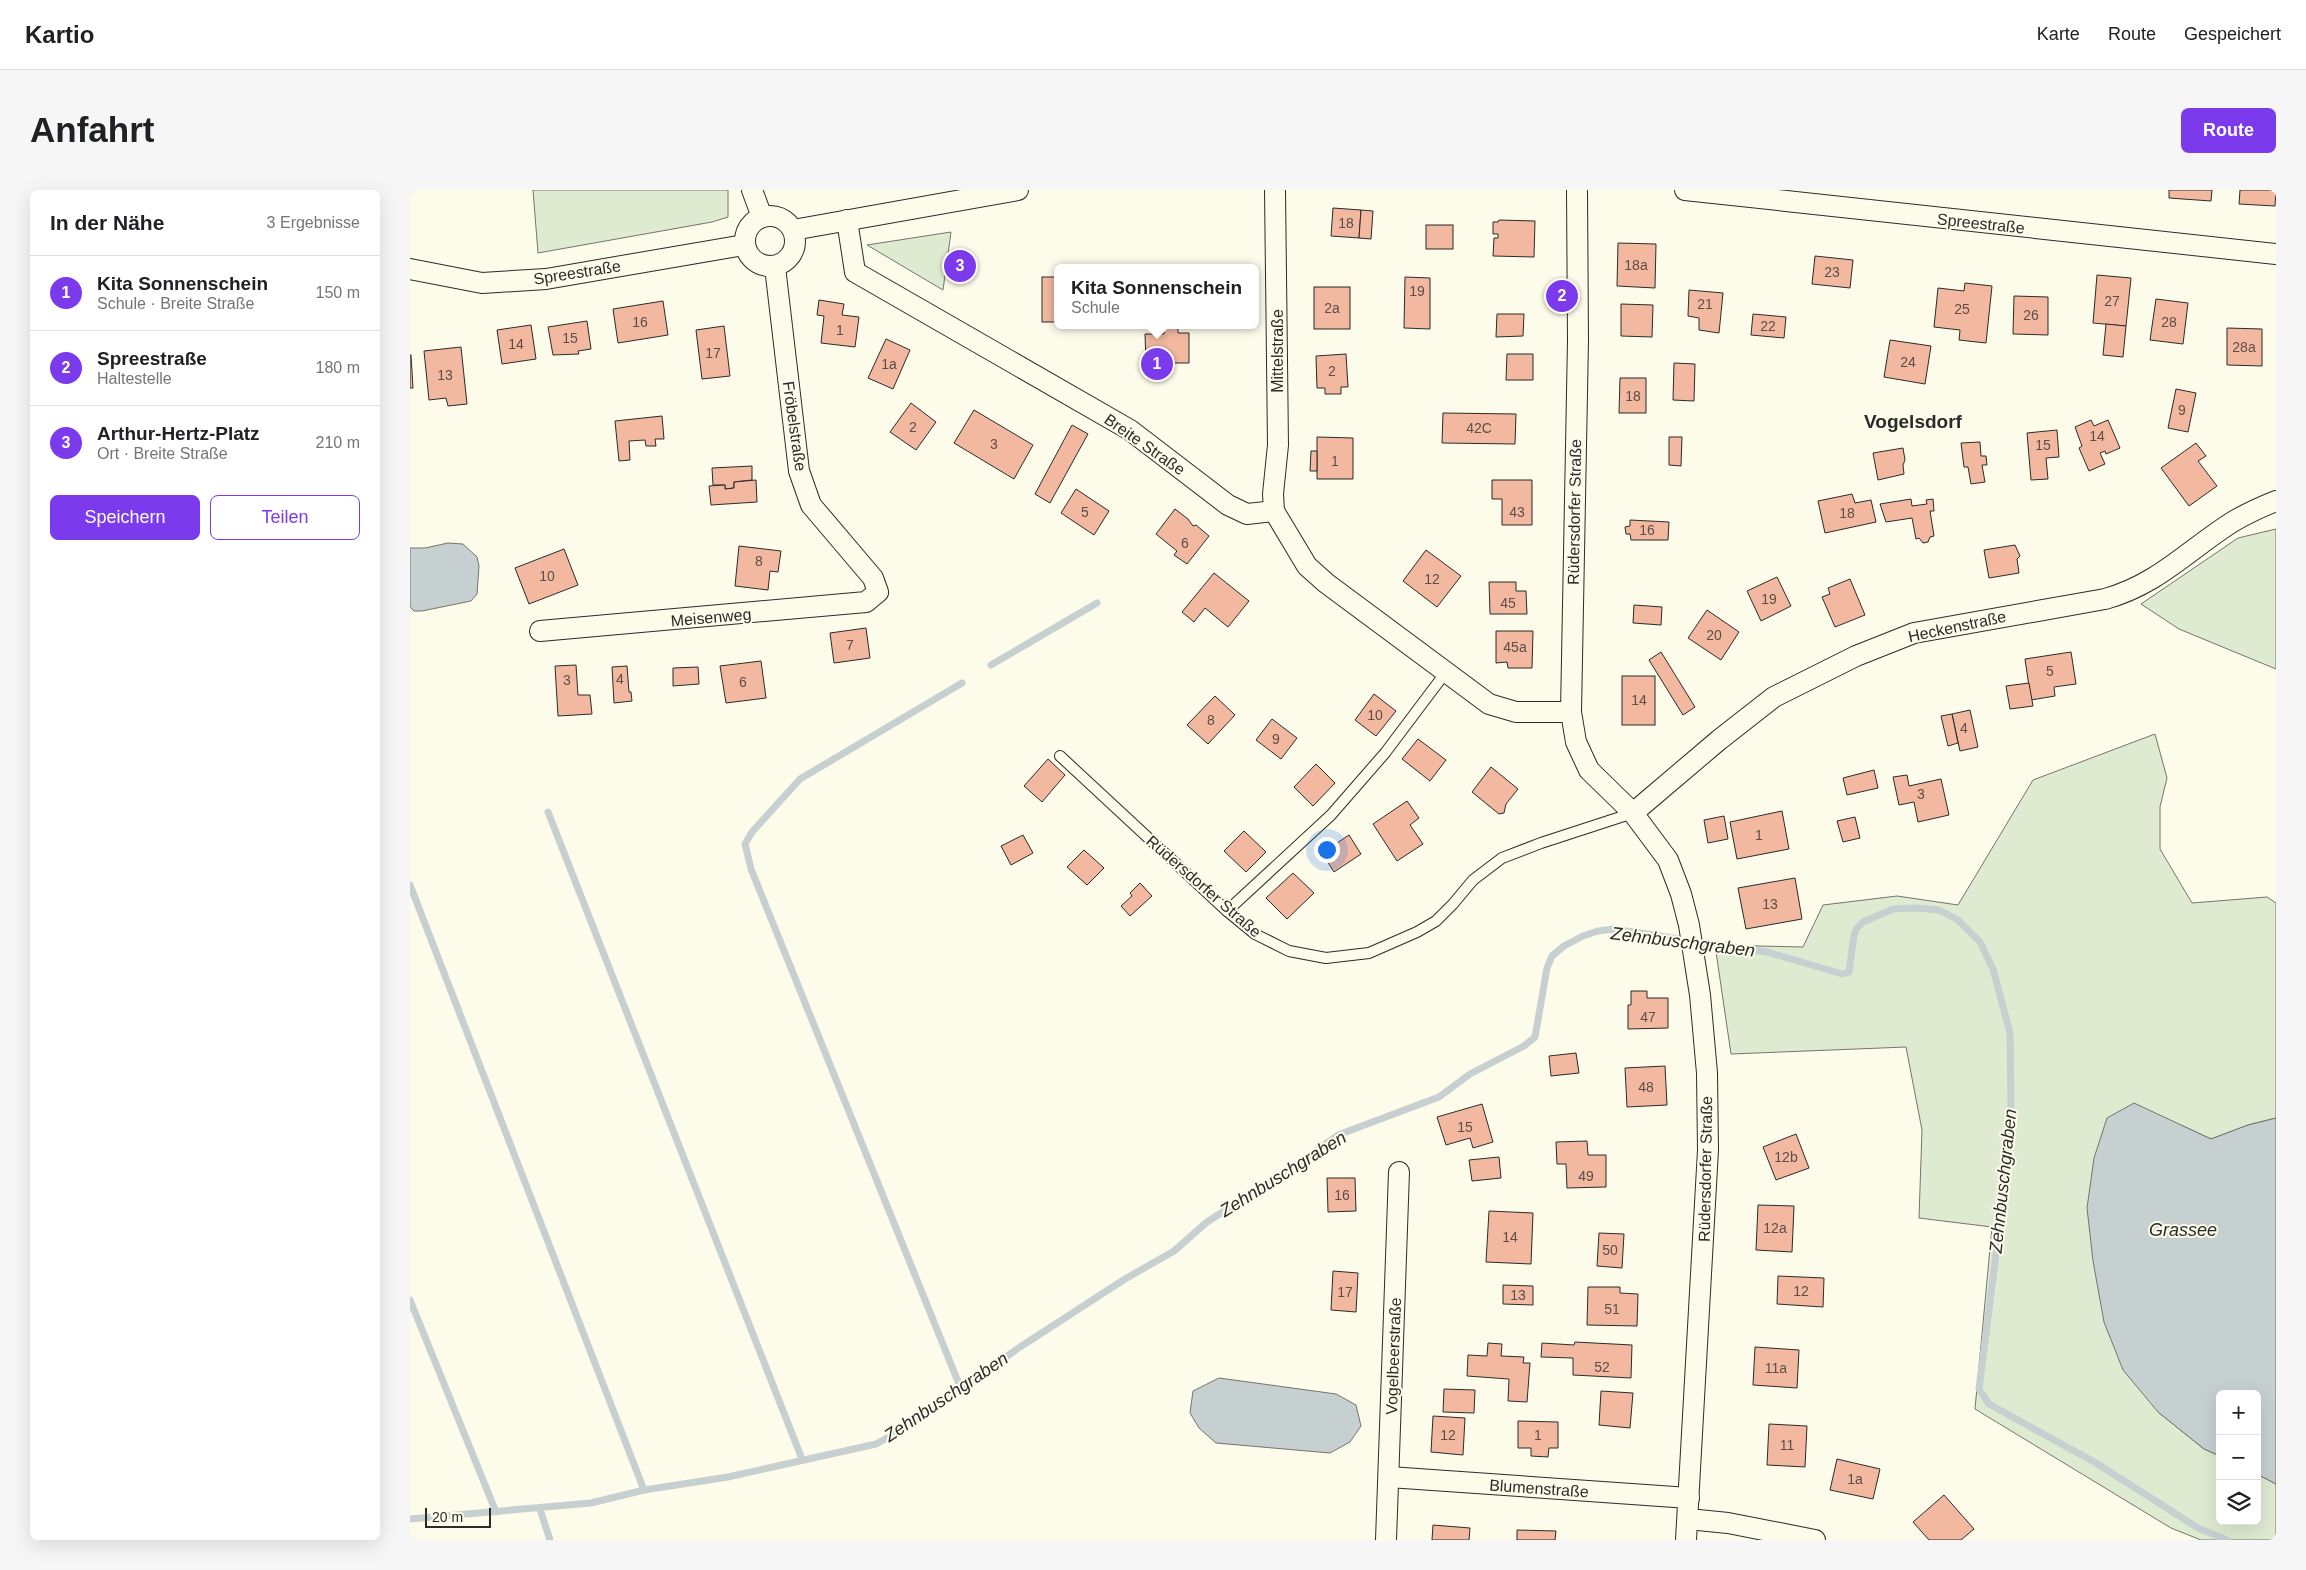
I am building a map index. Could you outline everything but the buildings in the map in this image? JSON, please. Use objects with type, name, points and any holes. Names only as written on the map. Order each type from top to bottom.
[{"type":"street","points":[[752,190],[762,217]]},
{"type":"street","points":[[794,230],[1018,190]]},
{"type":"street","name":"Mittelstraße","points":[[1274,511],[1278,445],[1275,190]]},
{"type":"street","name":"Rüdersdorfer Straße","points":[[1578,190],[1578,333],[1571,712],[1576,742],[1589,770],[1633,813],[1668,860],[1681,894],[1695,955],[1707,1072],[1708,1150],[1686,1540]]},
{"type":"street","name":"Spreestraße","points":[[1685,190],[2276,254]]},
{"type":"street","points":[[762,217],[780,217],[794,230],[796,242],[793,253],[786,262],[775,266],[767,267],[752,260],[744,244],[746,233],[752,223],[762,217]]},
{"type":"street","name":"Breite Straße","points":[[847,220],[855,272],[1130,430],[1228,505],[1247,514],[1274,511]]},
{"type":"street","name":"Spreestraße","points":[[410,269],[482,283],[546,279],[744,244]]},
{"type":"street","name":"Fröbelstraße","points":[[775,266],[799,472],[811,505],[873,578],[878,592]]},
{"type":"street","name":"Heckenstraße","points":[[1633,813],[1719,740],[1774,697],[1856,656],[1914,633],[2105,599],[2129,593],[2153,580],[2232,522],[2251,511],[2276,501]]},
{"type":"street","points":[[1274,511],[1307,566],[1326,583],[1489,704],[1516,712],[1571,712]]},
{"type":"street","name":"Meisenweg","points":[[540,631],[749,614],[866,602],[878,592]]},
{"type":"street","name":"Vogelbeerstraße","points":[[1386,1540],[1399,1172]]},
{"type":"street","name":"Blumenstraße","points":[[1389,1476],[1689,1498]]},
{"type":"street","points":[[1688,1519],[1728,1523],[1815,1540]]},
{"type":"lane","points":[[1227,911],[1331,815],[1385,753],[1446,672]]},
{"type":"lane","name":"Rüdersdorfer Straße","points":[[1060,756],[1227,911],[1255,934],[1289,951],[1326,958],[1369,953],[1417,932],[1436,921],[1454,904],[1473,880],[1502,858],[1541,843],[1633,813]]},
{"type":"green space","points":[[533,190],[728,190],[728,217],[712,222],[538,253]]},
{"type":"green space","points":[[951,232],[943,290],[867,245]]},
{"type":"green space","points":[[2276,529],[2276,669],[2179,629],[2141,604],[2238,538]]},
{"type":"green space","points":[[2155,734],[2167,778],[2160,807],[2160,849],[2192,903],[2267,897],[2276,903],[2276,1118],[2248,1125],[2211,1139],[2181,1125],[2158,1412],[2204,1449],[2216,1454],[2216,1525],[2261,1525],[2261,1476],[2276,1484],[2276,1540],[2201,1540],[2171,1528],[1975,1409],[1992,1227],[1919,1218],[1922,1130],[1906,1047],[1731,1054],[1715,945],[1803,947],[1823,905],[1897,896],[1958,905],[2033,780]]},
{"type":"water","points":[[448,543],[463,544],[477,557],[479,566],[477,594],[471,601],[414,611],[410,607],[410,548],[425,548]]},
{"type":"water","name":"Grassee","points":[[2134,1103],[2211,1139],[2248,1125],[2276,1118],[2276,1484],[2261,1476],[2261,1390],[2216,1390],[2216,1454],[2204,1449],[2158,1412],[2123,1370],[2104,1322],[2093,1261],[2087,1208],[2094,1158],[2107,1118]]},
{"type":"water","points":[[1219,1378],[1336,1394],[1356,1405],[1361,1426],[1350,1442],[1330,1453],[1216,1443],[1199,1428],[1190,1413],[1193,1391]]},
{"type":"waterway","points":[[991,665],[1097,603]]},
{"type":"waterway","points":[[961,1389],[751,869],[745,844],[752,832],[800,779],[962,683]]},
{"type":"waterway","points":[[548,812],[802,1459]]},
{"type":"waterway","points":[[410,885],[644,1490]]},
{"type":"waterway","name":"Zehnbuschgraben","points":[[410,1519],[591,1503],[644,1490],[728,1477],[876,1444],[907,1427],[1020,1347],[1125,1279],[1174,1251],[1207,1222],[1293,1167],[1338,1135],[1439,1097],[1470,1074],[1524,1046],[1535,1037],[1547,968],[1552,956],[1564,946],[1583,936],[1613,929],[1767,952],[1842,974],[1849,972],[1854,935],[1857,928],[1863,922],[1893,909],[1917,908],[1939,910],[1958,920],[1980,942],[1993,969],[2010,1033],[2011,1106],[2004,1191],[1979,1389],[1989,1404],[2096,1463],[2198,1528],[2227,1540]]},
{"type":"waterway","points":[[410,1300],[496,1512]]},
{"type":"waterway","name":"Zehnbuschgraben","points":[[540,1509],[550,1540]]},
{"type":"place","name":"Arthur-Hertz-Platz","points":[[960,266]]},
{"type":"place","name":"Spreestraße","points":[[1562,296]]},
{"type":"place","name":"Kita Sonnenschein","points":[[1157,364]]},
{"type":"district","name":"Vogelsdorf","points":[[1913,421]]}]
